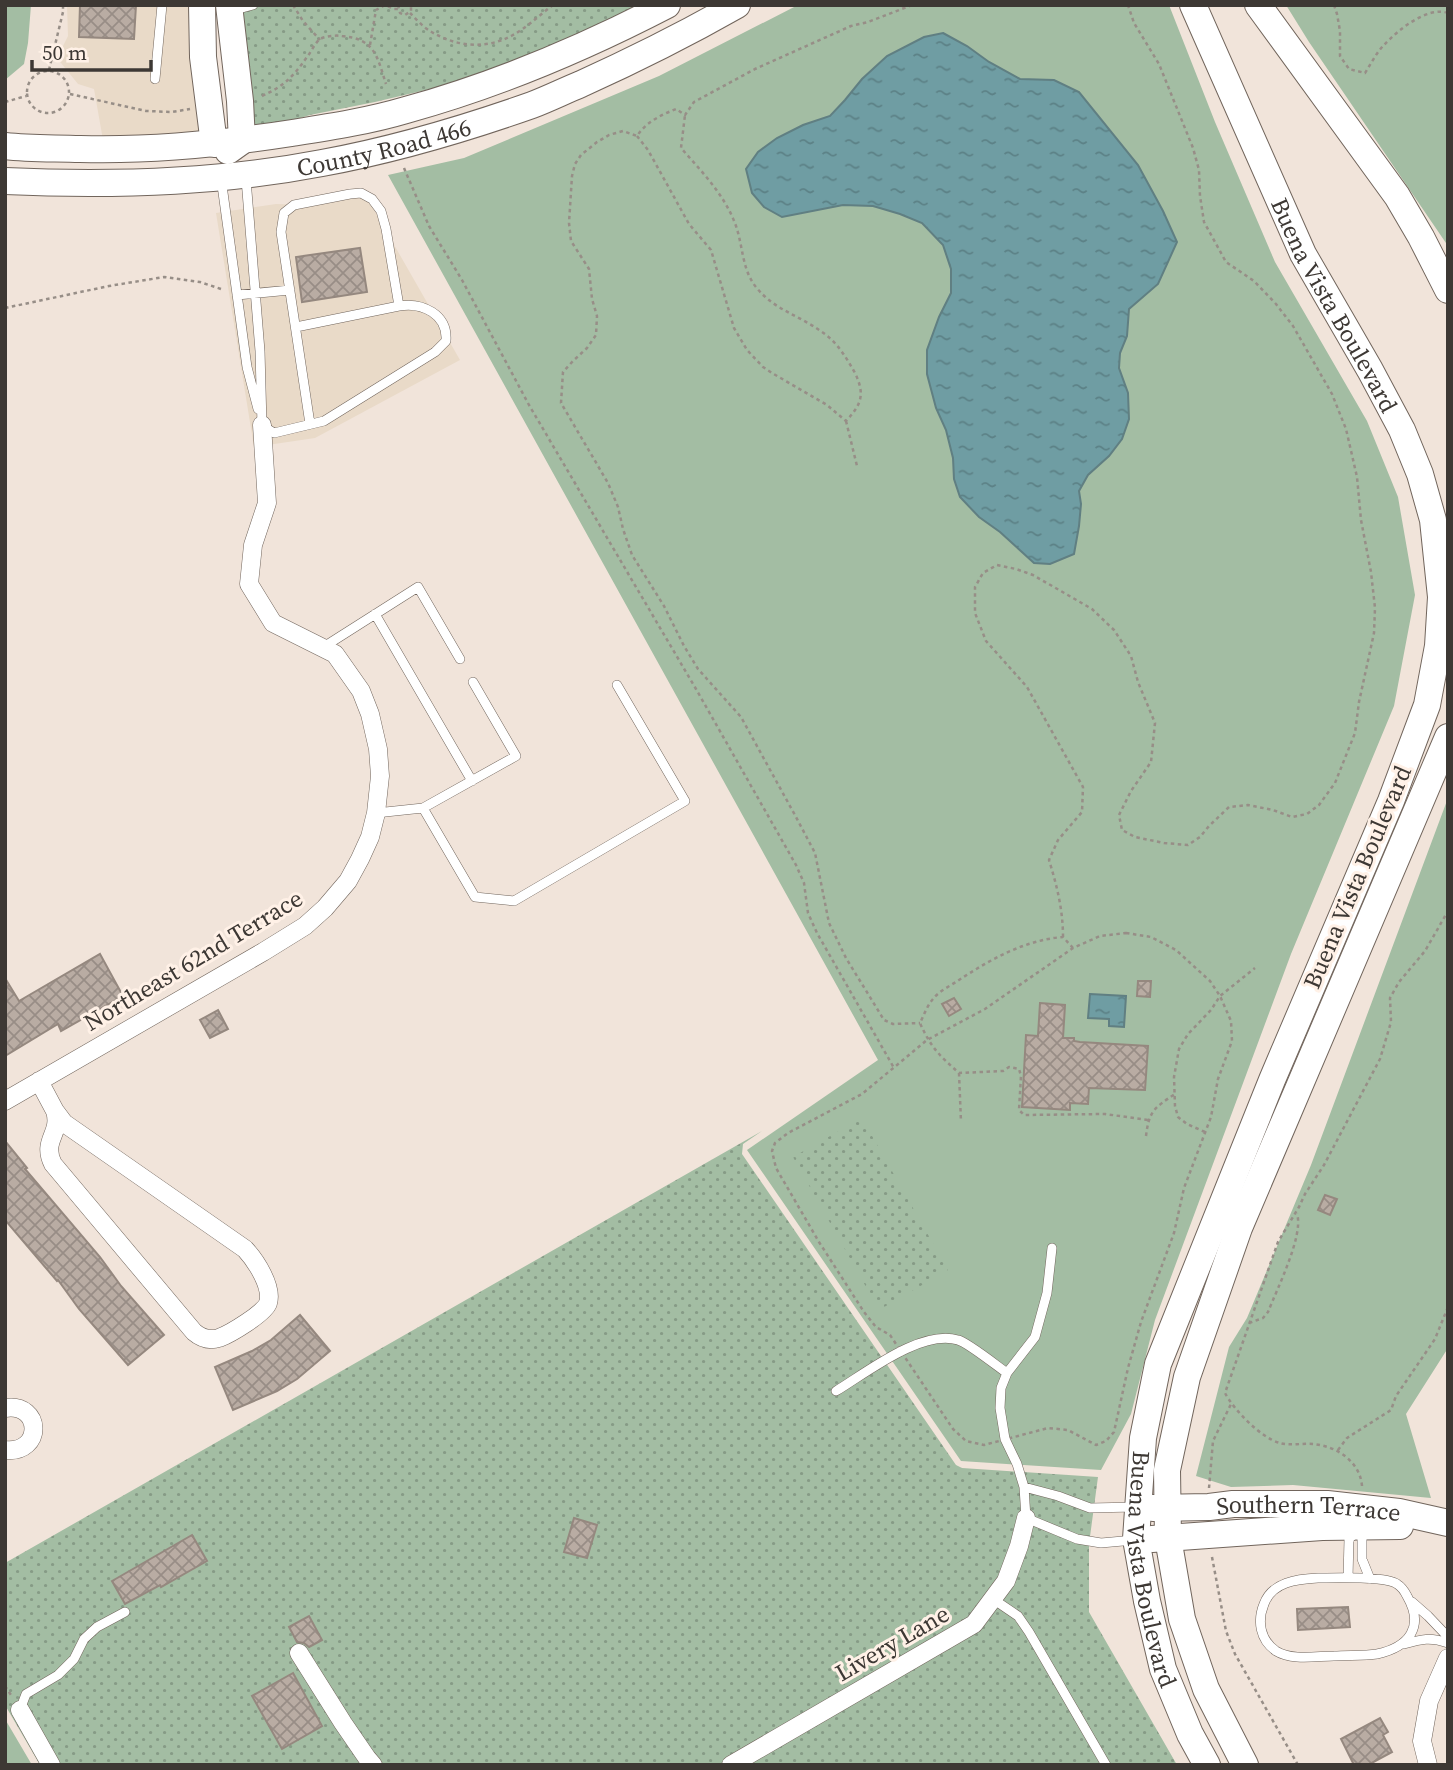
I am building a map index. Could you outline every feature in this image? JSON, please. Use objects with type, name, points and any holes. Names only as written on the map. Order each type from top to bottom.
[{"type":"main road","name":"County Road 466","points":[[5,146],[121,150],[242,141],[326,128],[406,110],[517,74],[606,37],[667,5]]},
{"type":"main road","name":"County Road 466","points":[[5,181],[156,182],[233,176],[323,163],[425,139],[533,104],[624,65],[737,5]]},
{"type":"main road","name":"Buena Vista Boulevard","points":[[1193,5],[1303,254],[1402,430],[1420,474],[1433,520],[1441,597],[1438,646],[1423,717],[1391,802],[1272,1080],[1158,1364],[1143,1438],[1136,1539],[1147,1601],[1163,1669],[1190,1734],[1207,1765]]},
{"type":"main road","points":[[1258,5],[1397,195],[1448,290]]},
{"type":"main road","points":[[156,182],[204,165],[242,141],[237,7],[202,9],[203,57],[214,144]]},
{"type":"main road","points":[[233,176],[236,164],[250,155],[326,128]]},
{"type":"main road","name":"Buena Vista Boulevard","points":[[1245,1765],[1206,1689],[1182,1619],[1168,1538],[1167,1470],[1187,1377],[1239,1228],[1448,737]]},
{"type":"main road","name":"Southern Terrace","points":[[1137,1507],[1327,1504],[1363,1516],[1448,1525]]},
{"type":"main road","name":"Southern Terrace","points":[[1136,1539],[1208,1535],[1363,1516]]},
{"type":"street","name":"Northeast 62nd Terrace","points":[[5,1101],[305,926],[348,881],[370,837],[380,776],[378,749],[370,714],[361,691],[335,654],[273,623],[249,584],[253,545],[267,503],[262,425]]},
{"type":"street","points":[[38,1081],[64,1123],[250,1254],[268,1286],[269,1301],[262,1312],[219,1338],[202,1338],[194,1332],[53,1164],[48,1150],[57,1127],[55,1111]]},
{"type":"street","points":[[5,1390],[10,1407],[24,1410],[34,1425],[29,1443],[14,1451],[5,1450]]},
{"type":"street","name":"Livery Lane","points":[[731,1765],[975,1624],[1006,1581],[1026,1518]]},
{"type":"street","points":[[299,1653],[373,1765]]},
{"type":"street","points":[[1428,1765],[1422,1741],[1429,1701],[1448,1658]]},
{"type":"street","points":[[20,1710],[51,1765]]},
{"type":"lane","points":[[155,79],[162,5]]},
{"type":"lane","name":"Northeast 62nd Terrace","points":[[233,176],[255,293],[262,425]]},
{"type":"lane","name":"Northeast 62nd Terrace","points":[[233,176],[237,295],[247,367],[262,425]]},
{"type":"lane","points":[[310,424],[281,232],[284,213],[294,205],[350,194],[361,193],[372,199],[381,211],[386,229],[399,306]]},
{"type":"lane","points":[[237,295],[290,290]]},
{"type":"lane","points":[[262,425],[274,433],[324,421],[435,352],[446,341],[440,320],[427,308],[412,304],[296,327]]},
{"type":"lane","points":[[322,648],[418,587],[460,659]]},
{"type":"lane","points":[[375,614],[472,781]]},
{"type":"lane","points":[[376,813],[423,808],[516,756],[473,682]]},
{"type":"lane","points":[[423,808],[475,897],[514,901],[685,802],[617,685]]},
{"type":"lane","points":[[1052,1248],[1047,1293],[1035,1336],[1007,1373],[1001,1388],[1000,1408],[1005,1439],[1017,1464],[1024,1488],[1026,1518],[1077,1539],[1101,1543],[1136,1539]]},
{"type":"lane","points":[[836,1391],[902,1350],[933,1339],[958,1340],[1007,1373]]},
{"type":"lane","points":[[1024,1488],[1058,1496],[1090,1508],[1137,1507]]},
{"type":"lane","points":[[1348,1578],[1349,1539],[1363,1516]]},
{"type":"lane","points":[[1363,1516],[1362,1559],[1370,1579]]},
{"type":"lane","points":[[1402,1644],[1415,1626],[1414,1612],[1404,1590],[1396,1582],[1348,1578],[1292,1580],[1266,1596],[1259,1616],[1267,1642],[1277,1651],[1292,1657],[1375,1654],[1424,1638],[1448,1643]]},
{"type":"lane","points":[[993,1599],[1018,1616],[1029,1632],[1106,1765]]},
{"type":"lane","points":[[1410,1601],[1448,1637]]},
{"type":"lane","points":[[20,1710],[26,1694],[58,1675],[74,1659],[84,1639],[97,1627],[125,1612]]},
{"type":"path","points":[[49,70],[63,5]]},
{"type":"path","points":[[293,5],[320,40]]},
{"type":"path","points":[[370,46],[376,10],[385,5],[394,9],[398,7],[402,15],[410,13]]},
{"type":"path","points":[[410,13],[411,5]]},
{"type":"path","points":[[410,13],[428,30],[453,43],[472,46],[496,42],[514,35],[553,5]]},
{"type":"path","points":[[846,421],[854,413],[861,386],[848,360],[822,332],[771,303],[754,285],[746,270],[736,227],[721,195],[681,148],[685,115],[694,102],[755,69],[850,26],[912,5]]},
{"type":"path","points":[[1073,948],[1063,937],[1063,916],[1049,860],[1058,839],[1082,812],[1083,787],[1027,687],[986,641],[975,613],[975,587],[982,573],[997,565],[1033,575],[1092,609],[1114,630],[1131,656],[1138,682],[1155,723],[1151,762],[1131,791],[1119,815],[1122,830],[1135,837],[1164,843],[1188,845],[1200,837],[1229,807],[1248,805],[1292,817],[1307,814],[1319,805],[1335,783],[1354,733],[1374,633],[1375,608],[1371,572],[1361,520],[1357,477],[1346,429],[1332,394],[1293,326],[1254,281],[1226,262],[1205,222],[1199,170],[1193,148],[1159,64],[1134,23],[1128,5]]},
{"type":"path","points":[[1334,5],[1340,31],[1340,56],[1349,69],[1365,73],[1382,46],[1421,16],[1439,10],[1448,13]]},
{"type":"path","points":[[49,70],[58,72],[68,83],[69,94],[64,107],[55,113],[35,110],[26,96],[27,85],[34,75],[49,70]]},
{"type":"path","points":[[5,102],[26,96]]},
{"type":"path","points":[[637,136],[665,113],[676,109],[685,115]]},
{"type":"path","points":[[857,466],[846,421],[827,405],[763,367],[747,350],[734,328],[712,250],[689,224],[648,150],[637,136],[623,131],[609,135],[581,155],[575,163],[572,176],[569,223],[571,241],[589,269],[597,316],[596,335],[563,372],[561,403],[608,483],[632,555],[664,606],[698,669],[741,717],[815,853],[829,923],[846,958],[884,1020],[893,1024],[920,1023]]},
{"type":"path","points":[[404,167],[429,226],[462,280],[529,405],[796,865],[804,883],[808,913],[817,933],[894,1068]]},
{"type":"path","points":[[5,307],[164,277],[200,282],[237,295]]},
{"type":"path","points":[[1363,1516],[1362,1479],[1354,1464],[1337,1450],[1315,1444],[1281,1443],[1262,1433],[1231,1404],[1225,1393],[1278,1242],[1324,1165],[1380,1059],[1391,1022],[1390,998],[1399,982],[1425,951],[1448,911]]},
{"type":"path","points":[[1126,933],[1151,937],[1176,950],[1210,981],[1220,996],[1231,1021],[1232,1041],[1218,1079],[1211,1117],[1184,1188],[1174,1233],[1141,1322],[1114,1432],[1106,1441],[1096,1445],[1068,1430],[1048,1428],[984,1445],[966,1441],[953,1429],[902,1350],[890,1335],[876,1326],[864,1312],[776,1168],[772,1151],[775,1143],[788,1133],[862,1094],[927,1040],[985,1009],[1073,948],[1100,936],[1126,933]]},
{"type":"path","points":[[1063,937],[1031,943],[985,964],[935,996],[920,1023],[927,1040],[940,1057],[959,1073],[1003,1071],[1009,1067],[1019,1069],[1019,1110],[1024,1115],[1105,1114],[1148,1119]]},
{"type":"path","points":[[1205,1132],[1178,1117],[1174,1077],[1179,1049],[1220,996],[1255,968]]},
{"type":"path","points":[[959,1073],[961,1122]]},
{"type":"path","points":[[1146,1136],[1152,1111],[1174,1094]]},
{"type":"path","points":[[1250,1322],[1263,1318],[1268,1312],[1298,1234],[1296,1213]]},
{"type":"path","points":[[1337,1450],[1347,1438],[1391,1410],[1396,1396],[1435,1339],[1448,1307]]},
{"type":"path","points":[[1209,1507],[1213,1441],[1231,1404]]},
{"type":"path","points":[[1208,1535],[1226,1631],[1235,1654],[1298,1765]]},
{"type":"shaded area","points":[[67,5],[192,5],[204,131],[103,140],[94,89],[78,84],[57,58],[68,36]]},
{"type":"shaded area","points":[[365,194],[460,360],[315,438],[254,447],[216,213],[276,204],[312,205]]},
{"type":"green space","points":[[5,5],[31,5],[24,64],[5,80]]},
{"type":"green space","points":[[237,5],[640,5],[605,26],[472,79],[280,124],[250,127]]},
{"type":"green space","points":[[798,5],[1169,5],[1275,262],[1367,421],[1398,497],[1415,595],[1394,706],[1291,954],[1155,1320],[1131,1414],[1101,1470],[961,1461],[747,1150],[878,1060],[388,175],[464,158],[659,76]]},
{"type":"green space","points":[[1286,5],[1448,5],[1448,246],[1309,42]]},
{"type":"green space","points":[[1448,798],[1448,1348],[1406,1414],[1431,1498],[1293,1485],[1231,1487],[1196,1476],[1229,1347],[1247,1318],[1311,1165]]},
{"type":"green space","points":[[862,1118],[948,1270],[879,1310],[793,1157]]},
{"type":"green space","points":[[762,1131],[743,1144],[742,1154],[956,1465],[962,1468],[1098,1477],[1089,1544],[1089,1612],[1177,1765],[40,1765],[5,1705],[5,1563]]},
{"type":"green space","points":[[5,1719],[32,1765],[5,1765]]},
{"type":"water","points":[[943,33],[1020,79],[1054,80],[1079,92],[1138,165],[1177,242],[1158,284],[1129,309],[1127,336],[1120,353],[1119,368],[1128,393],[1129,419],[1122,439],[1109,456],[1088,475],[1079,491],[1081,504],[1074,554],[1050,564],[1034,563],[979,517],[960,497],[954,479],[953,458],[946,430],[936,408],[927,374],[927,350],[951,293],[951,269],[943,245],[922,223],[873,206],[843,205],[782,217],[764,207],[752,193],[746,169],[758,152],[777,138],[830,116],[862,79],[887,56],[924,37]]},
{"type":"water","points":[[1090,994],[1126,996],[1124,1027],[1109,1026],[1109,1019],[1088,1018]]},
{"type":"building","points":[[80,5],[136,5],[134,39],[79,37]]},
{"type":"building","points":[[360,248],[367,292],[302,302],[296,257]]},
{"type":"building","points":[[100,954],[123,996],[61,1031],[58,1024],[5,1056],[5,978],[19,1001]]},
{"type":"building","points":[[1138,981],[1151,981],[1150,997],[1137,996]]},
{"type":"building","points":[[954,998],[961,1009],[949,1016],[942,1004]]},
{"type":"building","points":[[1040,1003],[1065,1005],[1063,1038],[1074,1038],[1074,1041],[1080,1042],[1148,1046],[1145,1090],[1089,1088],[1088,1104],[1070,1103],[1070,1110],[1022,1107],[1026,1035],[1038,1036]]},
{"type":"building","points":[[218,1010],[228,1029],[210,1038],[200,1020]]},
{"type":"building","points":[[5,1141],[27,1168],[25,1169],[164,1335],[128,1365],[5,1220]]},
{"type":"building","points":[[1325,1195],[1337,1199],[1330,1215],[1318,1210]]},
{"type":"building","points":[[300,1315],[330,1351],[297,1379],[233,1410],[215,1367],[271,1340]]},
{"type":"building","points":[[574,1518],[597,1525],[587,1558],[564,1552]]},
{"type":"building","points":[[192,1535],[207,1561],[125,1604],[112,1581]]},
{"type":"building","points":[[1348,1607],[1350,1627],[1298,1630],[1297,1609]]},
{"type":"building","points":[[309,1616],[322,1640],[309,1647],[297,1642],[289,1627]]},
{"type":"building","points":[[293,1673],[322,1726],[282,1749],[252,1696]]},
{"type":"building","points":[[1380,1718],[1388,1732],[1383,1735],[1392,1752],[1368,1765],[1354,1765],[1341,1739]]}]
